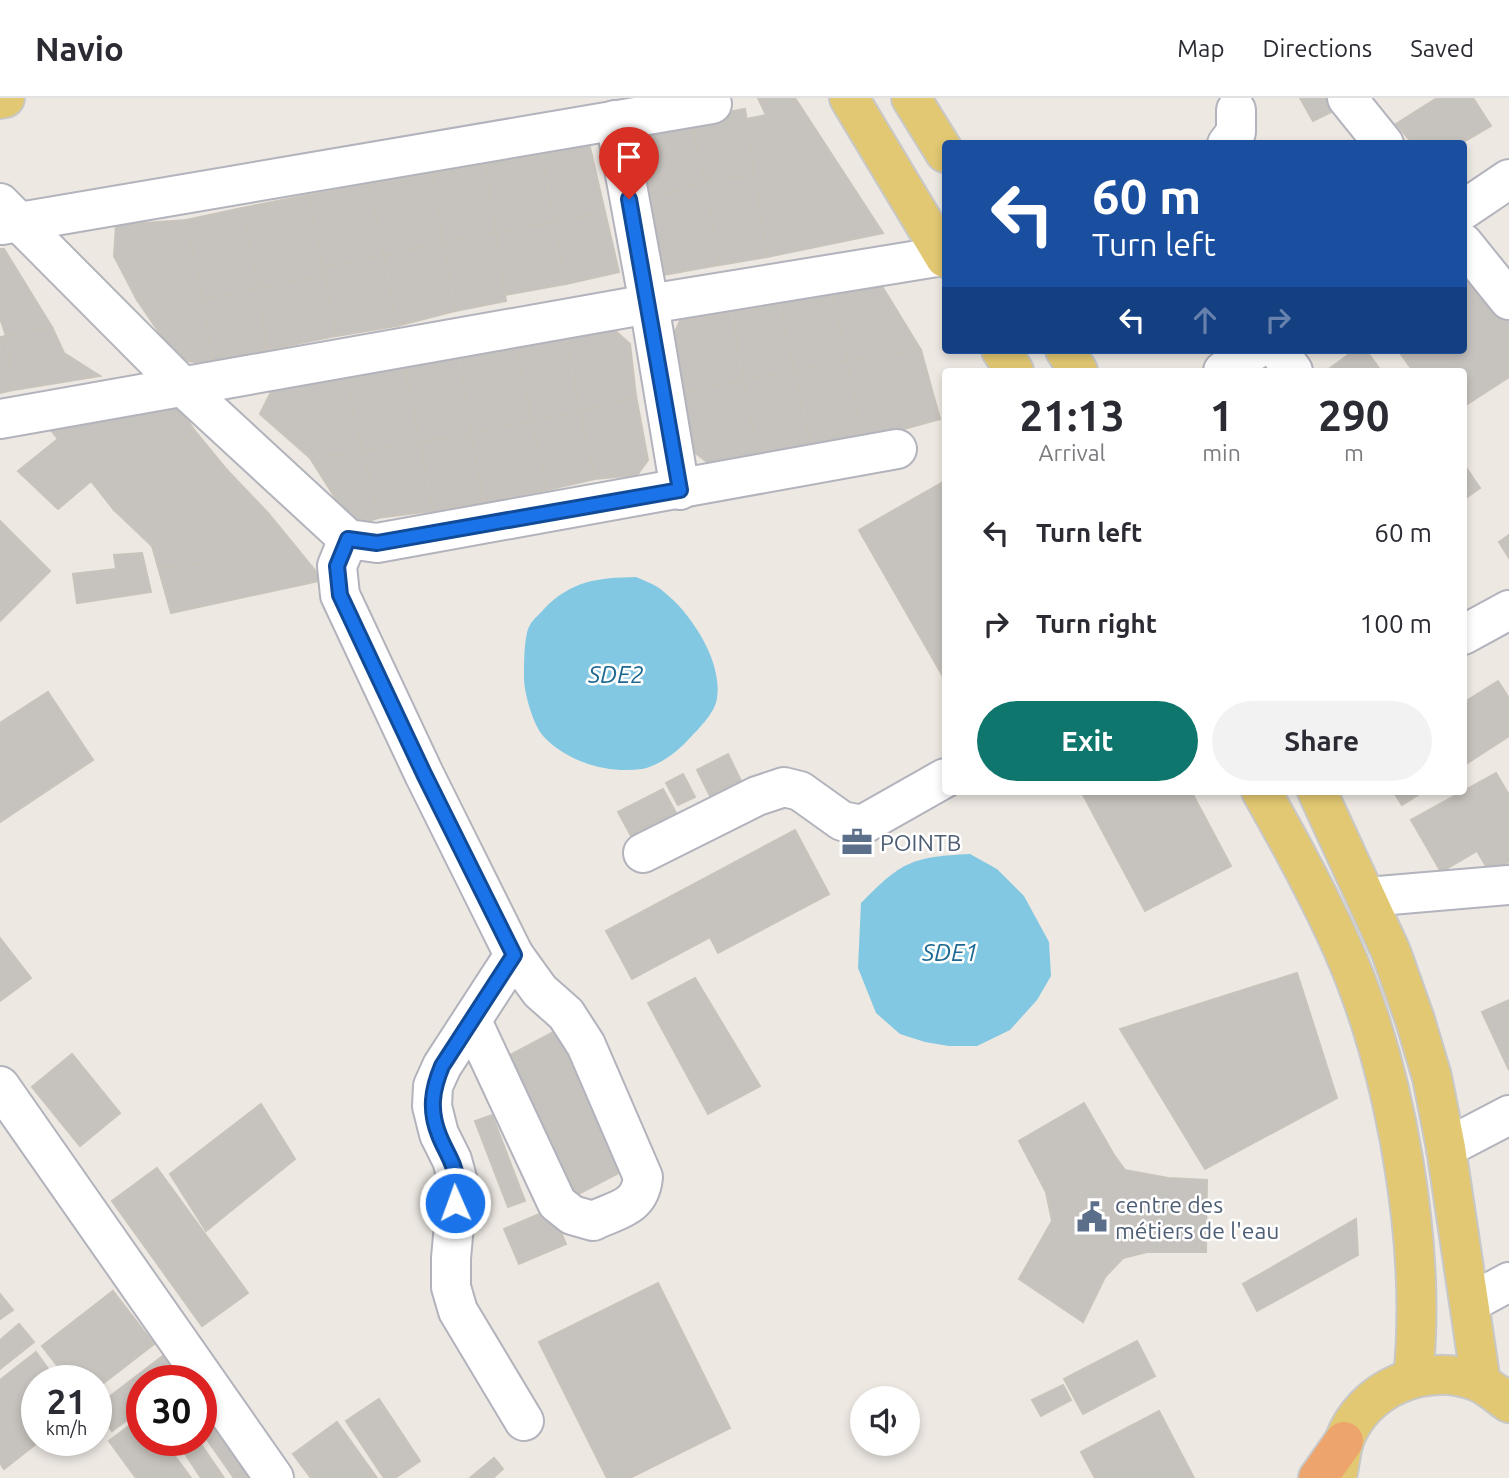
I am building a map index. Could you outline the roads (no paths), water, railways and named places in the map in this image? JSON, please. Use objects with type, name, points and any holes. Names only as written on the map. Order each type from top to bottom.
[{"type":"highway","points":[[1318,1478],[1344,1441]]},
{"type":"main road","points":[[0,99],[5,98]]},
{"type":"main road","points":[[849,98],[942,254]]},
{"type":"main road","points":[[921,101],[942,146]]},
{"type":"main road","points":[[1263,795],[1313,887],[1342,948],[1363,1000],[1381,1061],[1403,1160],[1414,1256],[1418,1317],[1413,1378]]},
{"type":"main road","points":[[1319,795],[1391,952],[1432,1077],[1470,1303],[1495,1393]]},
{"type":"main road","points":[[1338,1478],[1344,1441],[1355,1419],[1371,1401],[1391,1387],[1413,1378],[1448,1375],[1495,1393]]},
{"type":"street","points":[[1348,98],[1381,140]]},
{"type":"street","points":[[6,217],[712,104]]},
{"type":"street","points":[[615,120],[680,490]]},
{"type":"street","points":[[1467,207],[1509,179]]},
{"type":"street","points":[[6,217],[181,385],[348,539],[377,543],[897,449]]},
{"type":"street","points":[[1467,248],[1509,300]]},
{"type":"street","points":[[0,419],[649,304],[942,257]]},
{"type":"street","points":[[1228,368],[1249,354]]},
{"type":"street","points":[[348,539],[337,566],[340,595],[424,774],[514,955],[540,991],[566,1014],[586,1045],[643,1177],[642,1189],[636,1201],[593,1221],[572,1215],[557,1203],[472,1021]]},
{"type":"street","points":[[1467,633],[1509,610]]},
{"type":"street","points":[[643,853],[757,796],[784,787],[800,791],[842,821],[862,824],[942,780]]},
{"type":"street","points":[[1367,897],[1509,886]]},
{"type":"street","points":[[514,955],[442,1066],[433,1086],[432,1106],[439,1135],[452,1160],[458,1182],[451,1258],[451,1287],[458,1311],[524,1421]]},
{"type":"street","points":[[0,1086],[274,1478]]},
{"type":"street","points":[[1446,1148],[1509,1115]]},
{"type":"street","points":[[1470,1303],[1509,1282]]},
{"type":"water","name":"SDE2","points":[[636,577],[661,590],[685,612],[694,625],[715,669],[717,698],[705,721],[683,746],[672,754],[642,769],[616,770],[589,764],[565,753],[540,732],[526,691],[525,642],[533,621],[554,599],[575,586],[610,578]]},
{"type":"water","name":"SDE1","points":[[970,854],[997,869],[1024,896],[1049,942],[1051,976],[1037,1000],[1010,1030],[977,1046],[949,1046],[925,1042],[900,1034],[876,1013],[858,968],[861,903],[887,878],[909,864],[934,857]]},
{"type":"place","name":"POINTB","points":[[857,842]]},
{"type":"place","name":"centre des métiers de l'eau","points":[[1092,1217]]}]
